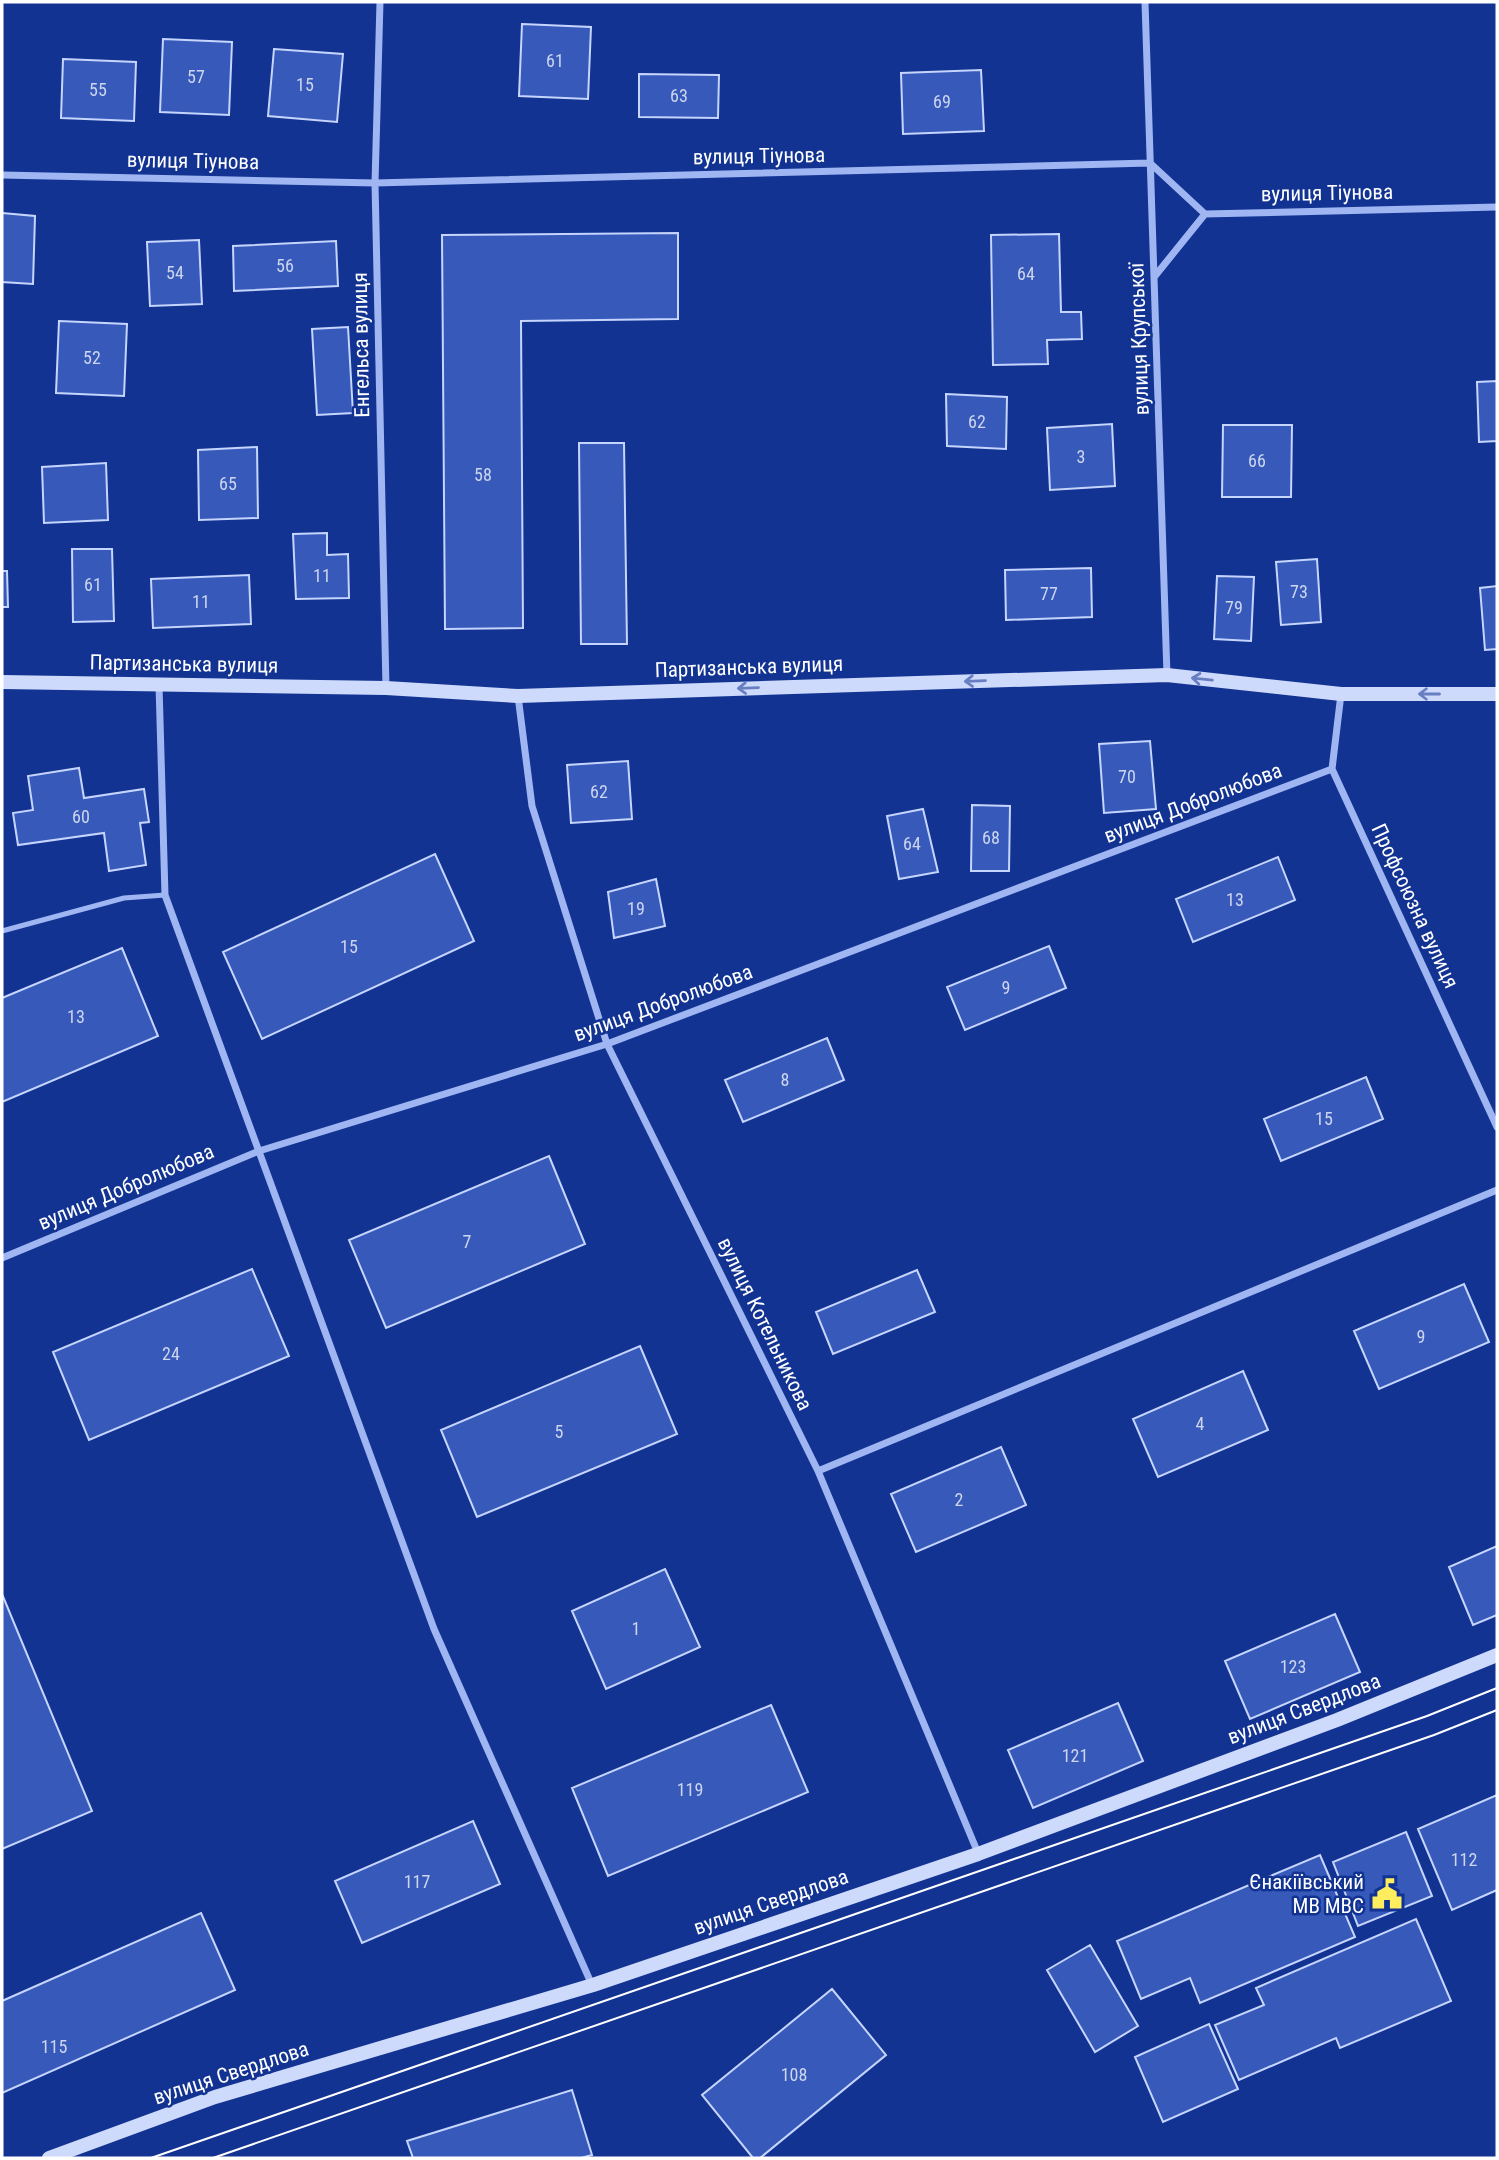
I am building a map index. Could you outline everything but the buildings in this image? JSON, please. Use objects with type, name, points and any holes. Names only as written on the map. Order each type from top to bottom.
[{"type":"street","name":"Енгельса вулиця","points":[[380,2],[375,183],[386,688]]},
{"type":"street","name":"вулиця Крупської","points":[[1146,2],[1167,675]]},
{"type":"street","name":"вулиця Тіунова","points":[[2,175],[375,183],[1150,163]]},
{"type":"street","points":[[1150,163],[1205,214],[1155,276]]},
{"type":"street","name":"вулиця Тіунова","points":[[1205,214],[1497,206]]},
{"type":"street","name":"Партизанська вулиця","points":[[2,682],[386,688],[518,696],[1167,675],[1341,694],[1497,694]]},
{"type":"street","points":[[159,685],[165,895],[434,1629],[593,1985]]},
{"type":"street","points":[[1332,769],[1341,694]]},
{"type":"street","name":"вулиця Котельникова","points":[[518,696],[532,806],[607,1044],[818,1471],[978,1854]]},
{"type":"street","name":"вулиця Добролюбова","points":[[2,1258],[259,1151],[607,1044],[1332,769]]},
{"type":"street","name":"Профсоюзна вулиця","points":[[1332,769],[1497,1127]]},
{"type":"street","points":[[818,1471],[1497,1190]]},
{"type":"street","name":"вулиця Свердлова","points":[[49,2158],[215,2097],[593,1985],[978,1854],[1337,1720],[1497,1655]]},
{"type":"lane","points":[[2,931],[124,898],[165,895]]},
{"type":"tram line","points":[[151,2158],[1427,1716],[1497,1688]]},
{"type":"tram line","points":[[213,2158],[1434,1735],[1497,1710]]},
{"type":"place","name":"Єнакіївський МВ МВС","points":[[1387,1894]]}]
